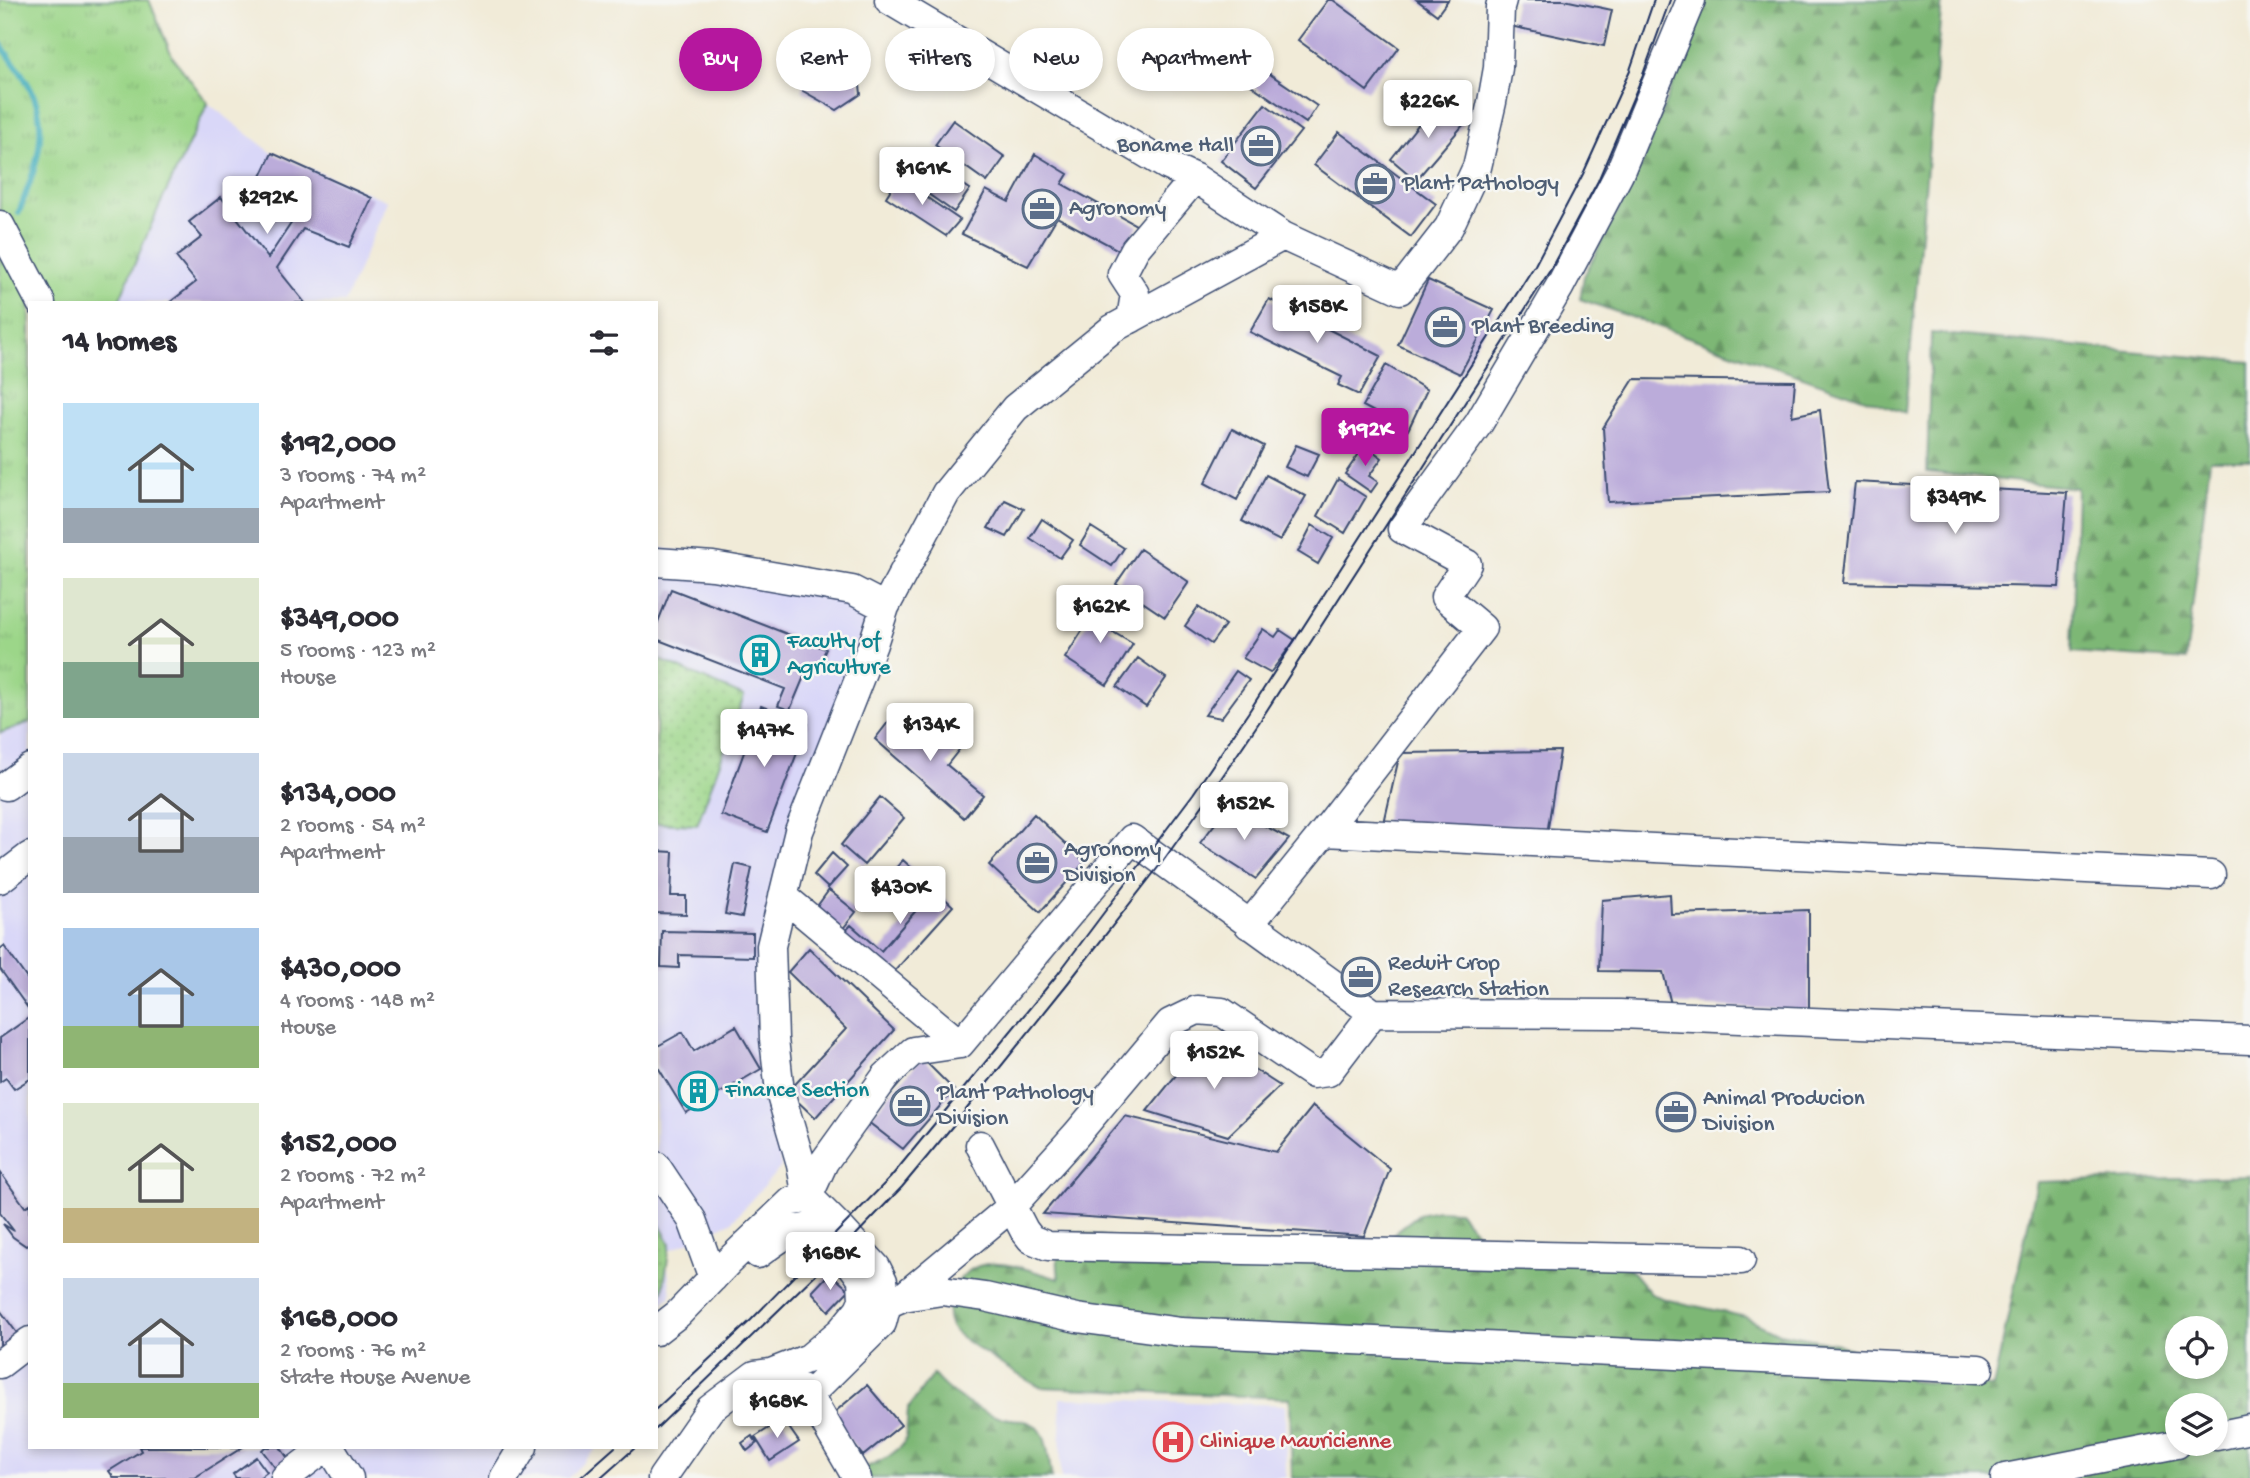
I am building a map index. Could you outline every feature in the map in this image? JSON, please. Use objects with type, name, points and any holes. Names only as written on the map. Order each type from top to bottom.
[{"type":"street","points":[[889,0],[1167,165],[1195,178],[1283,236],[1400,290],[1449,227],[1477,167],[1498,68],[1502,0]]},
{"type":"street","points":[[1250,925],[1482,628],[1445,597],[1467,564],[1402,529],[1479,423],[1560,286],[1619,174],[1691,0]]},
{"type":"street","points":[[1131,319],[1135,294],[1122,274],[1135,249],[1195,178]]},
{"type":"street","points":[[0,225],[40,301]]},
{"type":"street","points":[[807,1199],[801,1164],[780,1092],[774,1039],[771,946],[799,831],[885,607],[946,493],[1015,408],[1112,329],[1283,236]]},
{"type":"street","points":[[658,562],[713,566],[852,590],[885,607]]},
{"type":"street","points":[[1324,832],[2211,875]]},
{"type":"street","points":[[807,1199],[824,1161],[886,1076],[914,1051],[960,1044],[1132,839],[1373,1013],[1620,1014],[2250,1040]]},
{"type":"street","points":[[0,879],[28,858]]},
{"type":"street","points":[[783,896],[960,1044]]},
{"type":"street","points":[[809,1395],[883,1323],[895,1301],[1011,1207],[1076,1135],[1170,1023],[1196,1010],[1222,1012],[1313,1074],[1328,1072],[1373,1013]]},
{"type":"street","points":[[980,1145],[1011,1207],[1031,1239],[1048,1246],[1741,1260]]},
{"type":"street","points":[[658,1169],[685,1207],[713,1278]]},
{"type":"street","points":[[667,1322],[792,1201],[807,1199],[815,1203],[833,1221],[876,1268],[895,1301]]},
{"type":"street","points":[[658,1349],[756,1256],[785,1234],[800,1228],[814,1227],[862,1279],[863,1300],[859,1310],[841,1331],[809,1358],[771,1373],[755,1375],[709,1409],[662,1478]]},
{"type":"street","points":[[667,1322],[693,1280],[696,1233]]},
{"type":"street","points":[[895,1301],[942,1291],[985,1297],[1077,1318],[1181,1332],[1979,1369]]},
{"type":"street","points":[[0,1364],[28,1343]]},
{"type":"street","points":[[771,1373],[789,1378],[809,1395],[857,1478]]},
{"type":"street","points":[[2228,1434],[2250,1429]]},
{"type":"street","points":[[2005,1478],[2165,1446]]},
{"type":"street","points":[[285,1478],[325,1449]]},
{"type":"street","points":[[329,1449],[349,1478]]},
{"type":"street","points":[[504,1478],[522,1449]]},
{"type":"shaded area","points":[[208,103],[272,153],[388,201],[345,301],[119,301]]},
{"type":"shaded area","points":[[658,547],[875,586],[856,650],[791,828],[770,1076],[781,1167],[731,1222],[666,1252],[671,1296],[658,1307]]},
{"type":"shaded area","points":[[28,720],[28,1449],[596,1449],[568,1478],[0,1478],[0,721]]},
{"type":"shaded area","name":"Clinique Mauricienne","points":[[1060,1398],[1285,1405],[1286,1478],[1061,1478]]},
{"type":"green space","points":[[0,0],[149,0],[172,56],[208,103],[119,301],[28,301],[28,723],[0,733]]},
{"type":"green space","points":[[1705,0],[1942,0],[1905,413],[1580,299],[1584,276],[1641,166]]},
{"type":"green space","points":[[1931,333],[2250,362],[2250,460],[2210,460],[2186,660],[2072,652],[2077,488],[1927,472]]},
{"type":"green space","points":[[658,659],[744,696],[697,825],[658,823]]},
{"type":"green space","points":[[2250,1176],[2250,1478],[1292,1478],[1290,1398],[1040,1387],[1005,1367],[956,1333],[948,1318],[948,1309],[951,1295],[960,1279],[971,1269],[984,1265],[1013,1266],[1059,1279],[1058,1253],[1073,1231],[1148,1245],[1355,1248],[1389,1237],[1419,1214],[1438,1210],[1458,1211],[1482,1239],[1543,1243],[1625,1263],[1651,1294],[1746,1317],[1779,1333],[1838,1344],[1907,1372],[1910,1381],[1993,1387],[2037,1182]]},
{"type":"green space","points":[[658,1222],[670,1243],[663,1291],[658,1295]]},
{"type":"green space","points":[[933,1374],[953,1394],[977,1408],[995,1416],[1028,1422],[1039,1429],[1047,1445],[1052,1478],[844,1478],[888,1457],[902,1446],[906,1438],[908,1409]]},
{"type":"building","points":[[1328,0],[1333,0],[1399,48],[1367,91],[1298,40]]},
{"type":"building","points":[[1417,0],[1448,0],[1437,15]]},
{"type":"building","points":[[1516,0],[1564,0],[1612,10],[1604,46],[1510,26]]},
{"type":"building","points":[[1274,77],[1317,106],[1306,123],[1260,91],[1274,91]]},
{"type":"building","points":[[803,91],[861,91],[861,94],[837,110]]},
{"type":"building","points":[[1437,101],[1465,123],[1416,180],[1391,159]]},
{"type":"building","name":"Boname Hall","points":[[1265,104],[1301,131],[1256,188],[1221,161]]},
{"type":"building","points":[[953,120],[1005,157],[987,182],[935,145]]},
{"type":"building","name":"Plant Pathology","points":[[1339,132],[1436,204],[1411,237],[1314,165]]},
{"type":"building","points":[[272,153],[372,198],[349,247],[303,229],[277,268],[303,301],[172,301],[196,282],[176,257],[202,237],[189,222],[221,197],[268,258],[292,222],[249,202]]},
{"type":"building","name":"Agronomy","points":[[1035,154],[1068,174],[1062,184],[1138,226],[1122,252],[1057,217],[1028,266],[962,234],[986,190],[1009,202]]},
{"type":"building","points":[[918,155],[970,189],[954,212],[901,175]]},
{"type":"building","points":[[898,178],[960,220],[946,236],[886,197]]},
{"type":"building","name":"Plant Breeding","points":[[1428,280],[1494,310],[1460,374],[1398,345]]},
{"type":"building","points":[[1269,299],[1381,356],[1359,395],[1338,385],[1342,377],[1250,332]]},
{"type":"building","points":[[1386,365],[1427,390],[1408,430],[1363,406]]},
{"type":"building","points":[[1634,379],[1795,381],[1792,416],[1820,410],[1829,492],[1608,502],[1603,428]]},
{"type":"building","points":[[1232,429],[1264,446],[1237,500],[1205,483]]},
{"type":"building","points":[[1296,445],[1319,454],[1307,477],[1285,467]]},
{"type":"building","points":[[1365,445],[1382,458],[1369,476],[1378,482],[1371,492],[1345,474]]},
{"type":"building","points":[[1266,475],[1306,496],[1280,541],[1242,521]]},
{"type":"building","points":[[1338,479],[1366,497],[1345,533],[1318,516]]},
{"type":"building","points":[[1855,482],[2067,493],[2059,587],[1844,583]]},
{"type":"building","points":[[1005,500],[1024,509],[1007,537],[988,528]]},
{"type":"building","points":[[1042,519],[1073,540],[1060,558],[1030,538]]},
{"type":"building","points":[[1312,525],[1333,538],[1318,564],[1298,552]]},
{"type":"building","points":[[1091,527],[1124,548],[1112,566],[1080,545]]},
{"type":"building","points":[[1140,549],[1189,582],[1165,617],[1116,584]]},
{"type":"building","name":"Faculty of Agriculture","points":[[671,589],[826,649],[817,670],[808,667],[790,710],[778,706],[785,689],[658,640],[658,622]]},
{"type":"building","points":[[1102,600],[1122,611],[1108,629],[1133,644],[1107,685],[1065,658]]},
{"type":"building","points":[[1198,607],[1225,625],[1211,644],[1185,626]]},
{"type":"building","points":[[1263,629],[1275,637],[1280,630],[1295,640],[1270,673],[1243,658]]},
{"type":"building","points":[[1138,658],[1166,678],[1146,707],[1117,687]]},
{"type":"building","points":[[1236,671],[1249,680],[1221,718],[1205,715]]},
{"type":"building","points":[[761,706],[808,724],[767,832],[721,815]]},
{"type":"building","points":[[896,712],[934,746],[944,732],[962,746],[947,765],[983,795],[964,818],[875,739]]},
{"type":"building","points":[[1560,751],[1547,834],[1381,836],[1400,753]]},
{"type":"building","points":[[880,797],[904,818],[864,865],[841,845]]},
{"type":"building","points":[[1229,806],[1289,839],[1256,879],[1200,843]]},
{"type":"building","name":"Agronomy Division","points":[[1034,814],[1085,862],[1040,912],[989,865]]},
{"type":"building","points":[[658,851],[673,852],[671,896],[686,896],[686,914],[658,913]]},
{"type":"building","points":[[832,853],[847,867],[828,888],[814,875]]},
{"type":"building","points":[[903,860],[953,906],[884,983],[836,942],[851,925],[881,951],[919,907],[887,878]]},
{"type":"building","points":[[735,864],[752,868],[742,917],[725,914]]},
{"type":"building","points":[[829,890],[856,912],[841,931],[815,909]]},
{"type":"building","points":[[1670,894],[1671,914],[1809,910],[1809,1011],[1671,1004],[1663,972],[1599,971],[1602,900]]},
{"type":"building","points":[[662,931],[753,933],[753,957],[679,955],[679,968],[661,967]]},
{"type":"building","points":[[4,946],[28,980],[28,1008],[0,969],[0,949]]},
{"type":"building","points":[[809,948],[894,1030],[815,1118],[788,1092],[846,1029],[788,972]]},
{"type":"building","points":[[28,1018],[28,1080],[14,1089],[6,1078],[0,1082],[0,1038]]},
{"type":"building","name":"Finance Section","points":[[736,1026],[761,1069],[686,1113],[658,1067],[658,1046],[683,1032],[694,1051]]},
{"type":"building","points":[[1206,1038],[1280,1086],[1228,1136],[1147,1111]]},
{"type":"building","name":"Plant Pathology Division","points":[[922,1058],[954,1090],[903,1149],[867,1121]]},
{"type":"building","points":[[1313,1106],[1390,1169],[1364,1236],[1043,1214],[1125,1116],[1276,1152]]},
{"type":"building","points":[[0,1172],[25,1207],[28,1205],[28,1244],[26,1246],[13,1237],[3,1224],[14,1231],[0,1213]]},
{"type":"building","points":[[830,1273],[849,1290],[829,1311],[812,1292]]},
{"type":"building","points":[[0,1310],[22,1340],[0,1356]]},
{"type":"building","points":[[867,1385],[901,1425],[863,1456],[830,1416]]},
{"type":"building","points":[[783,1419],[799,1442],[770,1461],[755,1437]]},
{"type":"building","points":[[752,1436],[757,1443],[747,1451],[742,1443]]},
{"type":"building","points":[[140,1449],[240,1449],[194,1478],[114,1478],[109,1471],[141,1451]]},
{"type":"building","points":[[281,1449],[289,1460],[276,1469],[262,1450]]},
{"type":"building","points":[[256,1457],[267,1472],[259,1478],[236,1478],[233,1474]]},
{"type":"waterway","points":[[0,43],[28,84],[39,117],[39,148],[19,212]]},
{"type":"tram line","points":[[658,1407],[751,1320],[890,1178],[1057,975],[1193,794],[1248,713],[1535,265],[1583,174],[1630,70],[1654,0]]},
{"type":"tram line","points":[[658,1427],[902,1187],[1068,983],[1163,861],[1205,802],[1549,272],[1598,181],[1642,77],[1670,0]]},
{"type":"tram line","points":[[580,1478],[613,1449]]},
{"type":"tram line","points":[[601,1478],[634,1449]]},
{"type":"place","name":"Boname Hall","points":[[1261,146]]},
{"type":"place","name":"Plant Pathology","points":[[1375,184]]},
{"type":"place","name":"Agronomy","points":[[1042,209]]},
{"type":"place","name":"Plant Breeding","points":[[1445,327]]},
{"type":"place","name":"Faculty of Agriculture","points":[[760,655]]},
{"type":"place","name":"Agronomy Division","points":[[1037,863]]},
{"type":"place","name":"Reduit Crop Research Station","points":[[1361,977]]},
{"type":"place","name":"Finance Section","points":[[698,1091]]},
{"type":"place","name":"Plant Pathology Division","points":[[910,1106]]},
{"type":"place","name":"Animal Producion Division","points":[[1676,1112]]},
{"type":"place","name":"Clinique Mauricienne","points":[[1173,1442]]}]
